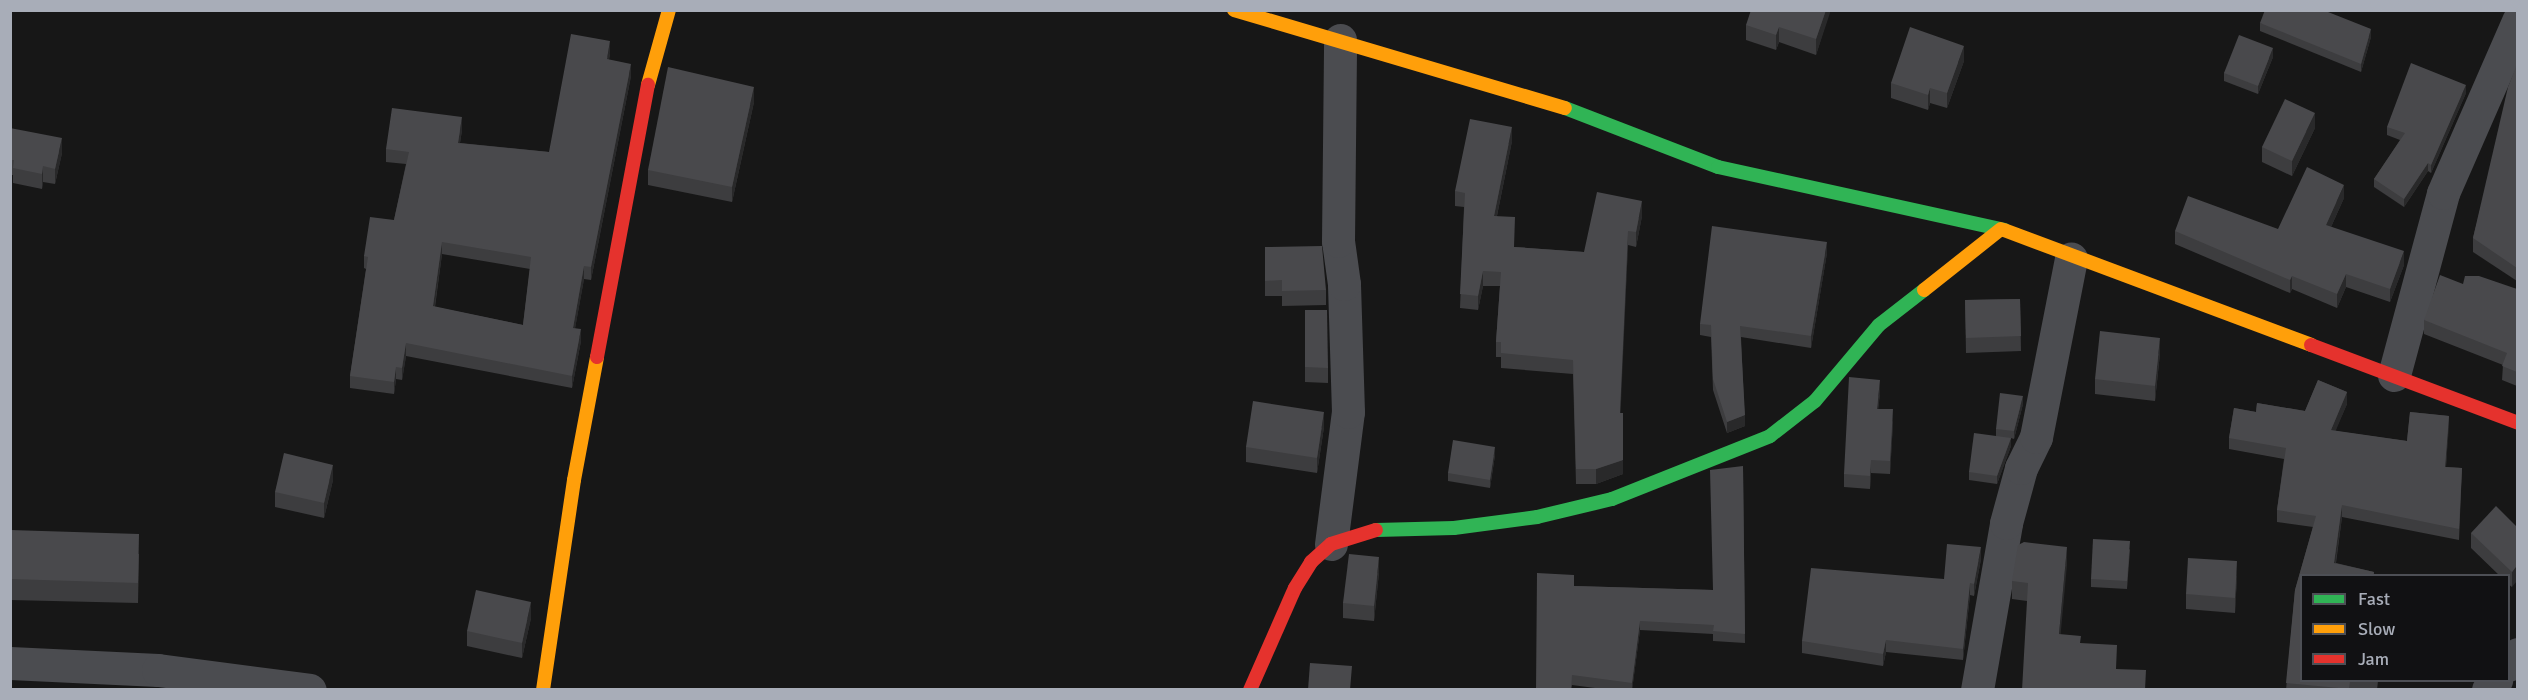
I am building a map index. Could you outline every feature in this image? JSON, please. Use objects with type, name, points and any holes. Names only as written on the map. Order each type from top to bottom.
[{"type":"street","points":[[543,690],[583,433],[648,85],[669,10]]},
{"type":"street","points":[[1234,10],[1568,109],[1718,166],[2001,229],[2071,258],[2394,375],[2517,423]]},
{"type":"street","points":[[2394,375],[2443,193],[2517,21]]},
{"type":"street","points":[[1331,544],[1348,412],[1338,241],[1340,40]]},
{"type":"street","points":[[1250,690],[1295,588],[1311,562],[1331,544],[1365,530],[1466,526],[1537,517],[1612,499],[1770,436],[1815,401],[1879,325],[2001,229]]},
{"type":"street","points":[[1977,690],[2006,523],[2021,468],[2036,437],[2071,258]]},
{"type":"street","points":[[10,663],[158,670],[310,690]]},
{"type":"building","points":[[1751,10],[1826,10],[1816,39],[1779,27],[1776,35],[1746,25]]},
{"type":"building","points":[[2265,10],[2323,10],[2371,29],[2361,64],[2260,23]]},
{"type":"building","points":[[1910,27],[1964,46],[1947,93],[1930,88],[1928,95],[1891,83]]},
{"type":"building","points":[[571,34],[610,41],[607,59],[631,64],[591,267],[584,266],[573,328],[581,329],[572,376],[406,343],[402,368],[396,367],[394,382],[350,376],[368,257],[364,256],[370,217],[394,220],[409,152],[386,149],[392,108],[462,117],[458,143],[549,152]],"holes":[[[442,242],[531,257],[523,325],[433,306]]]},
{"type":"building","points":[[2239,35],[2273,48],[2258,86],[2224,73]]},
{"type":"building","points":[[2411,63],[2466,85],[2431,165],[2428,163],[2404,199],[2374,179],[2405,133],[2387,127]]},
{"type":"building","points":[[2517,64],[2517,268],[2473,238],[2508,87]]},
{"type":"building","points":[[668,67],[754,87],[732,187],[648,170]]},
{"type":"building","points":[[2285,99],[2315,113],[2292,161],[2262,147]]},
{"type":"building","points":[[1470,119],[1512,127],[1494,216],[1515,217],[1514,247],[1584,252],[1597,192],[1642,201],[1636,232],[1628,231],[1620,413],[1623,413],[1623,460],[1596,469],[1576,469],[1573,360],[1501,353],[1501,342],[1496,342],[1501,272],[1483,271],[1478,296],[1460,294],[1465,193],[1455,191]]},
{"type":"building","points":[[10,128],[62,138],[55,169],[43,166],[42,174],[13,168],[14,160],[10,160]]},
{"type":"building","points":[[2307,167],[2344,185],[2326,225],[2404,251],[2390,289],[2346,274],[2337,294],[2292,276],[2290,280],[2175,231],[2188,196],[2278,229]]},
{"type":"building","points":[[1712,226],[1827,242],[1811,336],[1740,326],[1745,415],[1727,422],[1713,379],[1711,325],[1700,324]]},
{"type":"building","points":[[1322,246],[1326,290],[1282,291],[1282,280],[1265,281],[1265,247]]},
{"type":"building","points":[[2440,275],[2463,284],[2465,276],[2479,276],[2517,289],[2517,372],[2502,366],[2507,353],[2424,320]]},
{"type":"building","points":[[2020,299],[2021,336],[1966,338],[1965,300]]},
{"type":"building","points":[[1305,310],[1327,310],[1328,368],[1305,367]]},
{"type":"building","points":[[2100,331],[2160,338],[2155,386],[2095,379]]},
{"type":"building","points":[[1849,377],[1880,380],[1877,409],[1893,409],[1890,461],[1871,460],[1870,476],[1844,474]]},
{"type":"building","points":[[2318,380],[2347,392],[2331,430],[2407,441],[2410,412],[2449,416],[2445,467],[2462,468],[2459,529],[2342,505],[2334,563],[2374,572],[2374,574],[2300,574],[2300,682],[2350,682],[2349,689],[2286,683],[2295,590],[2316,516],[2277,510],[2286,448],[2229,438],[2234,408],[2256,412],[2257,403],[2305,411]]},
{"type":"building","points":[[2000,393],[2023,396],[2014,431],[1996,429]]},
{"type":"building","points":[[1253,401],[1324,412],[1317,458],[1246,447]]},
{"type":"building","points":[[1974,433],[2011,438],[1997,476],[1969,472]]},
{"type":"building","points":[[1453,440],[1495,447],[1490,480],[1448,473]]},
{"type":"building","points":[[284,453],[333,465],[324,503],[275,492]]},
{"type":"building","points":[[1743,466],[1745,634],[1713,631],[1714,625],[1640,621],[1632,683],[1572,675],[1571,690],[1536,690],[1537,573],[1574,575],[1574,586],[1713,590],[1710,470]]},
{"type":"building","points":[[2496,506],[2517,527],[2517,566],[2512,572],[2471,533]]},
{"type":"building","points":[[10,530],[139,534],[138,583],[10,579]]},
{"type":"building","points":[[2093,539],[2130,541],[2127,581],[2091,579]]},
{"type":"building","points":[[2024,542],[2067,547],[2059,634],[2081,636],[2080,643],[2117,645],[2116,669],[2146,670],[2145,690],[2022,690],[2028,583],[2012,581],[2018,545]]},
{"type":"building","points":[[1947,544],[1981,547],[1974,584],[1970,583],[1963,649],[1886,640],[1883,654],[1802,641],[1811,568],[1944,579]]},
{"type":"building","points":[[1349,554],[1379,557],[1374,606],[1343,603]]},
{"type":"building","points":[[2188,558],[2237,561],[2235,598],[2186,594]]},
{"type":"building","points":[[476,590],[531,602],[522,643],[467,631]]},
{"type":"building","points":[[1310,663],[1352,666],[1350,690],[1308,690]]},
{"type":"traffic: fast","points":[[1565,108],[1718,167],[2004,230]]},
{"type":"traffic: fast","points":[[1376,530],[1454,528],[1537,517],[1612,499],[1770,436],[1815,401],[1879,325],[1924,290]]},
{"type":"traffic: slow","points":[[648,85],[669,10]]},
{"type":"traffic: slow","points":[[1234,10],[1565,108]]},
{"type":"traffic: slow","points":[[1924,290],[2001,229]]},
{"type":"traffic: slow","points":[[2004,230],[2311,345]]},
{"type":"traffic: slow","points":[[543,690],[574,480],[597,357]]},
{"type":"traffic: jam","points":[[597,357],[648,85]]},
{"type":"traffic: jam","points":[[2311,345],[2518,423]]},
{"type":"traffic: jam","points":[[1250,690],[1295,588],[1311,562],[1331,544],[1376,530]]}]
